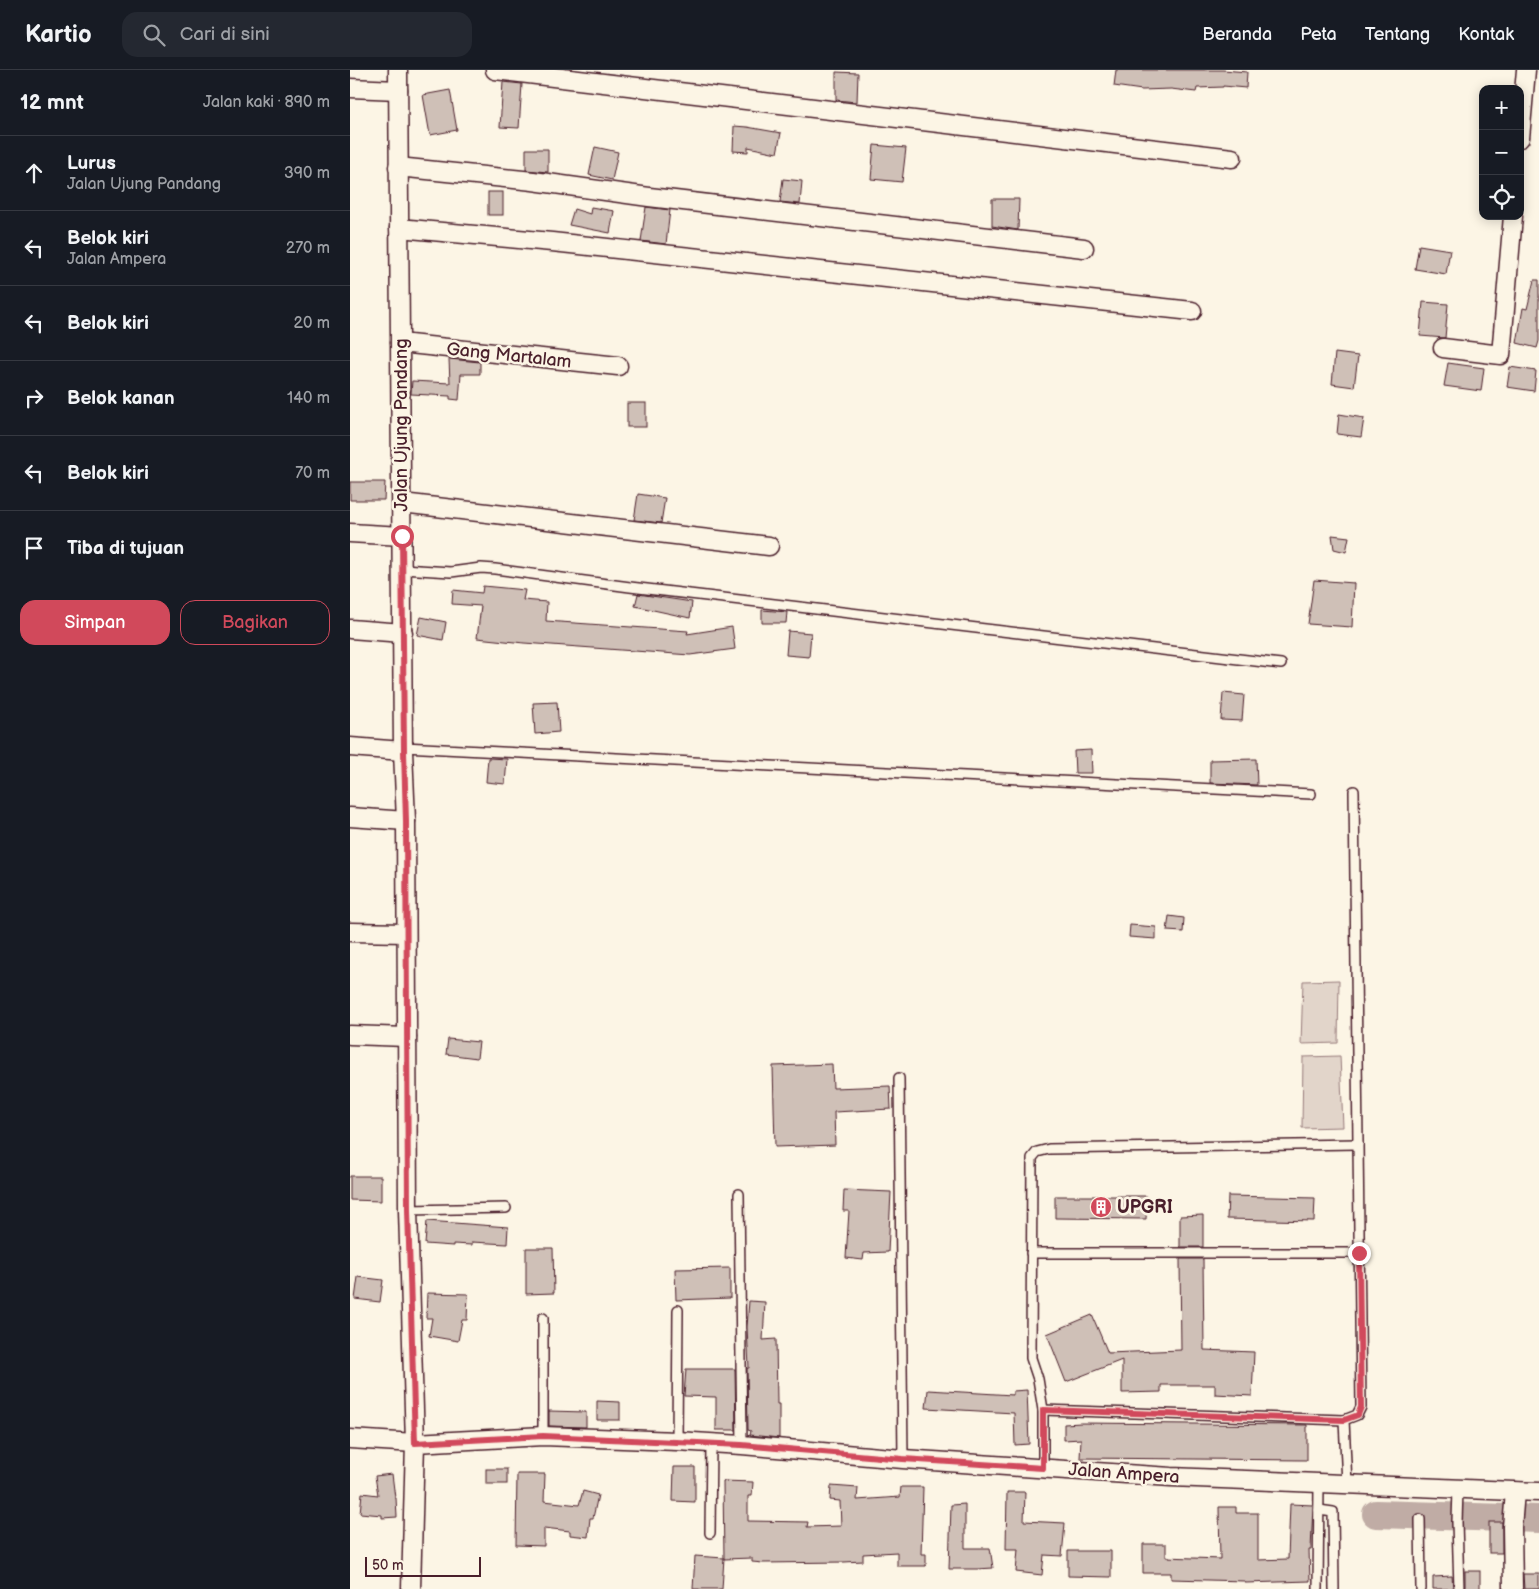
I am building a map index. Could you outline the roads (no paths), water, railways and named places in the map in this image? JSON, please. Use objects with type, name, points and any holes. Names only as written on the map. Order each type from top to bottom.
[{"type":"street","name":"Jalan Ujung Pandang","points":[[398,70],[408,1210],[415,1443],[411,1589]]},
{"type":"street","points":[[495,70],[1232,158]]},
{"type":"street","points":[[1521,130],[1526,70]]},
{"type":"street","points":[[350,88],[398,90]]},
{"type":"street","points":[[398,167],[533,181],[649,197],[1084,248]]},
{"type":"street","points":[[1443,348],[1501,356],[1513,220]]},
{"type":"street","points":[[399,228],[552,242],[1192,312]]},
{"type":"street","name":"Gang Martalam","points":[[400,343],[618,366]]},
{"type":"street","points":[[402,503],[769,546]]},
{"type":"street","points":[[350,533],[402,536]]},
{"type":"street","points":[[350,629],[403,633]]},
{"type":"street","points":[[350,748],[404,749]]},
{"type":"street","points":[[350,817],[406,821]]},
{"type":"street","points":[[350,932],[406,934]]},
{"type":"street","points":[[350,1035],[407,1037]]},
{"type":"street","name":"Jalan Ampera","points":[[350,1439],[415,1443],[543,1436],[742,1445],[903,1459],[1171,1477],[1347,1484],[1458,1495],[1515,1496],[1539,1492]]},
{"type":"street","points":[[1513,1589],[1512,1527],[1515,1496]]},
{"type":"lane","points":[[402,569],[451,572],[481,568],[495,569],[630,588],[1281,664]]},
{"type":"lane","points":[[404,749],[1311,794]]},
{"type":"lane","points":[[1043,1410],[1344,1420],[1358,1415],[1361,1407],[1354,790]]},
{"type":"lane","points":[[899,1078],[903,1459]]},
{"type":"lane","points":[[1043,1468],[1043,1410],[1038,1379],[1031,1358],[1032,1158],[1037,1152],[1049,1148],[1358,1144]]},
{"type":"lane","points":[[739,1194],[742,1445]]},
{"type":"lane","points":[[408,1210],[506,1208]]},
{"type":"lane","points":[[1031,1253],[1359,1253]]},
{"type":"lane","points":[[677,1442],[678,1310]]},
{"type":"lane","points":[[543,1318],[543,1436]]},
{"type":"lane","points":[[1344,1420],[1347,1484]]},
{"type":"lane","points":[[710,1533],[711,1444]]},
{"type":"lane","points":[[1318,1589],[1319,1484]]},
{"type":"lane","points":[[1458,1495],[1459,1589]]},
{"type":"lane","points":[[1319,1510],[1333,1512],[1334,1589]]},
{"type":"lane","points":[[1420,1519],[1420,1589]]},
{"type":"waterway","points":[[1376,1514],[1539,1519]]},
{"type":"place","name":"UPGRI","points":[[1101,1207]]}]
